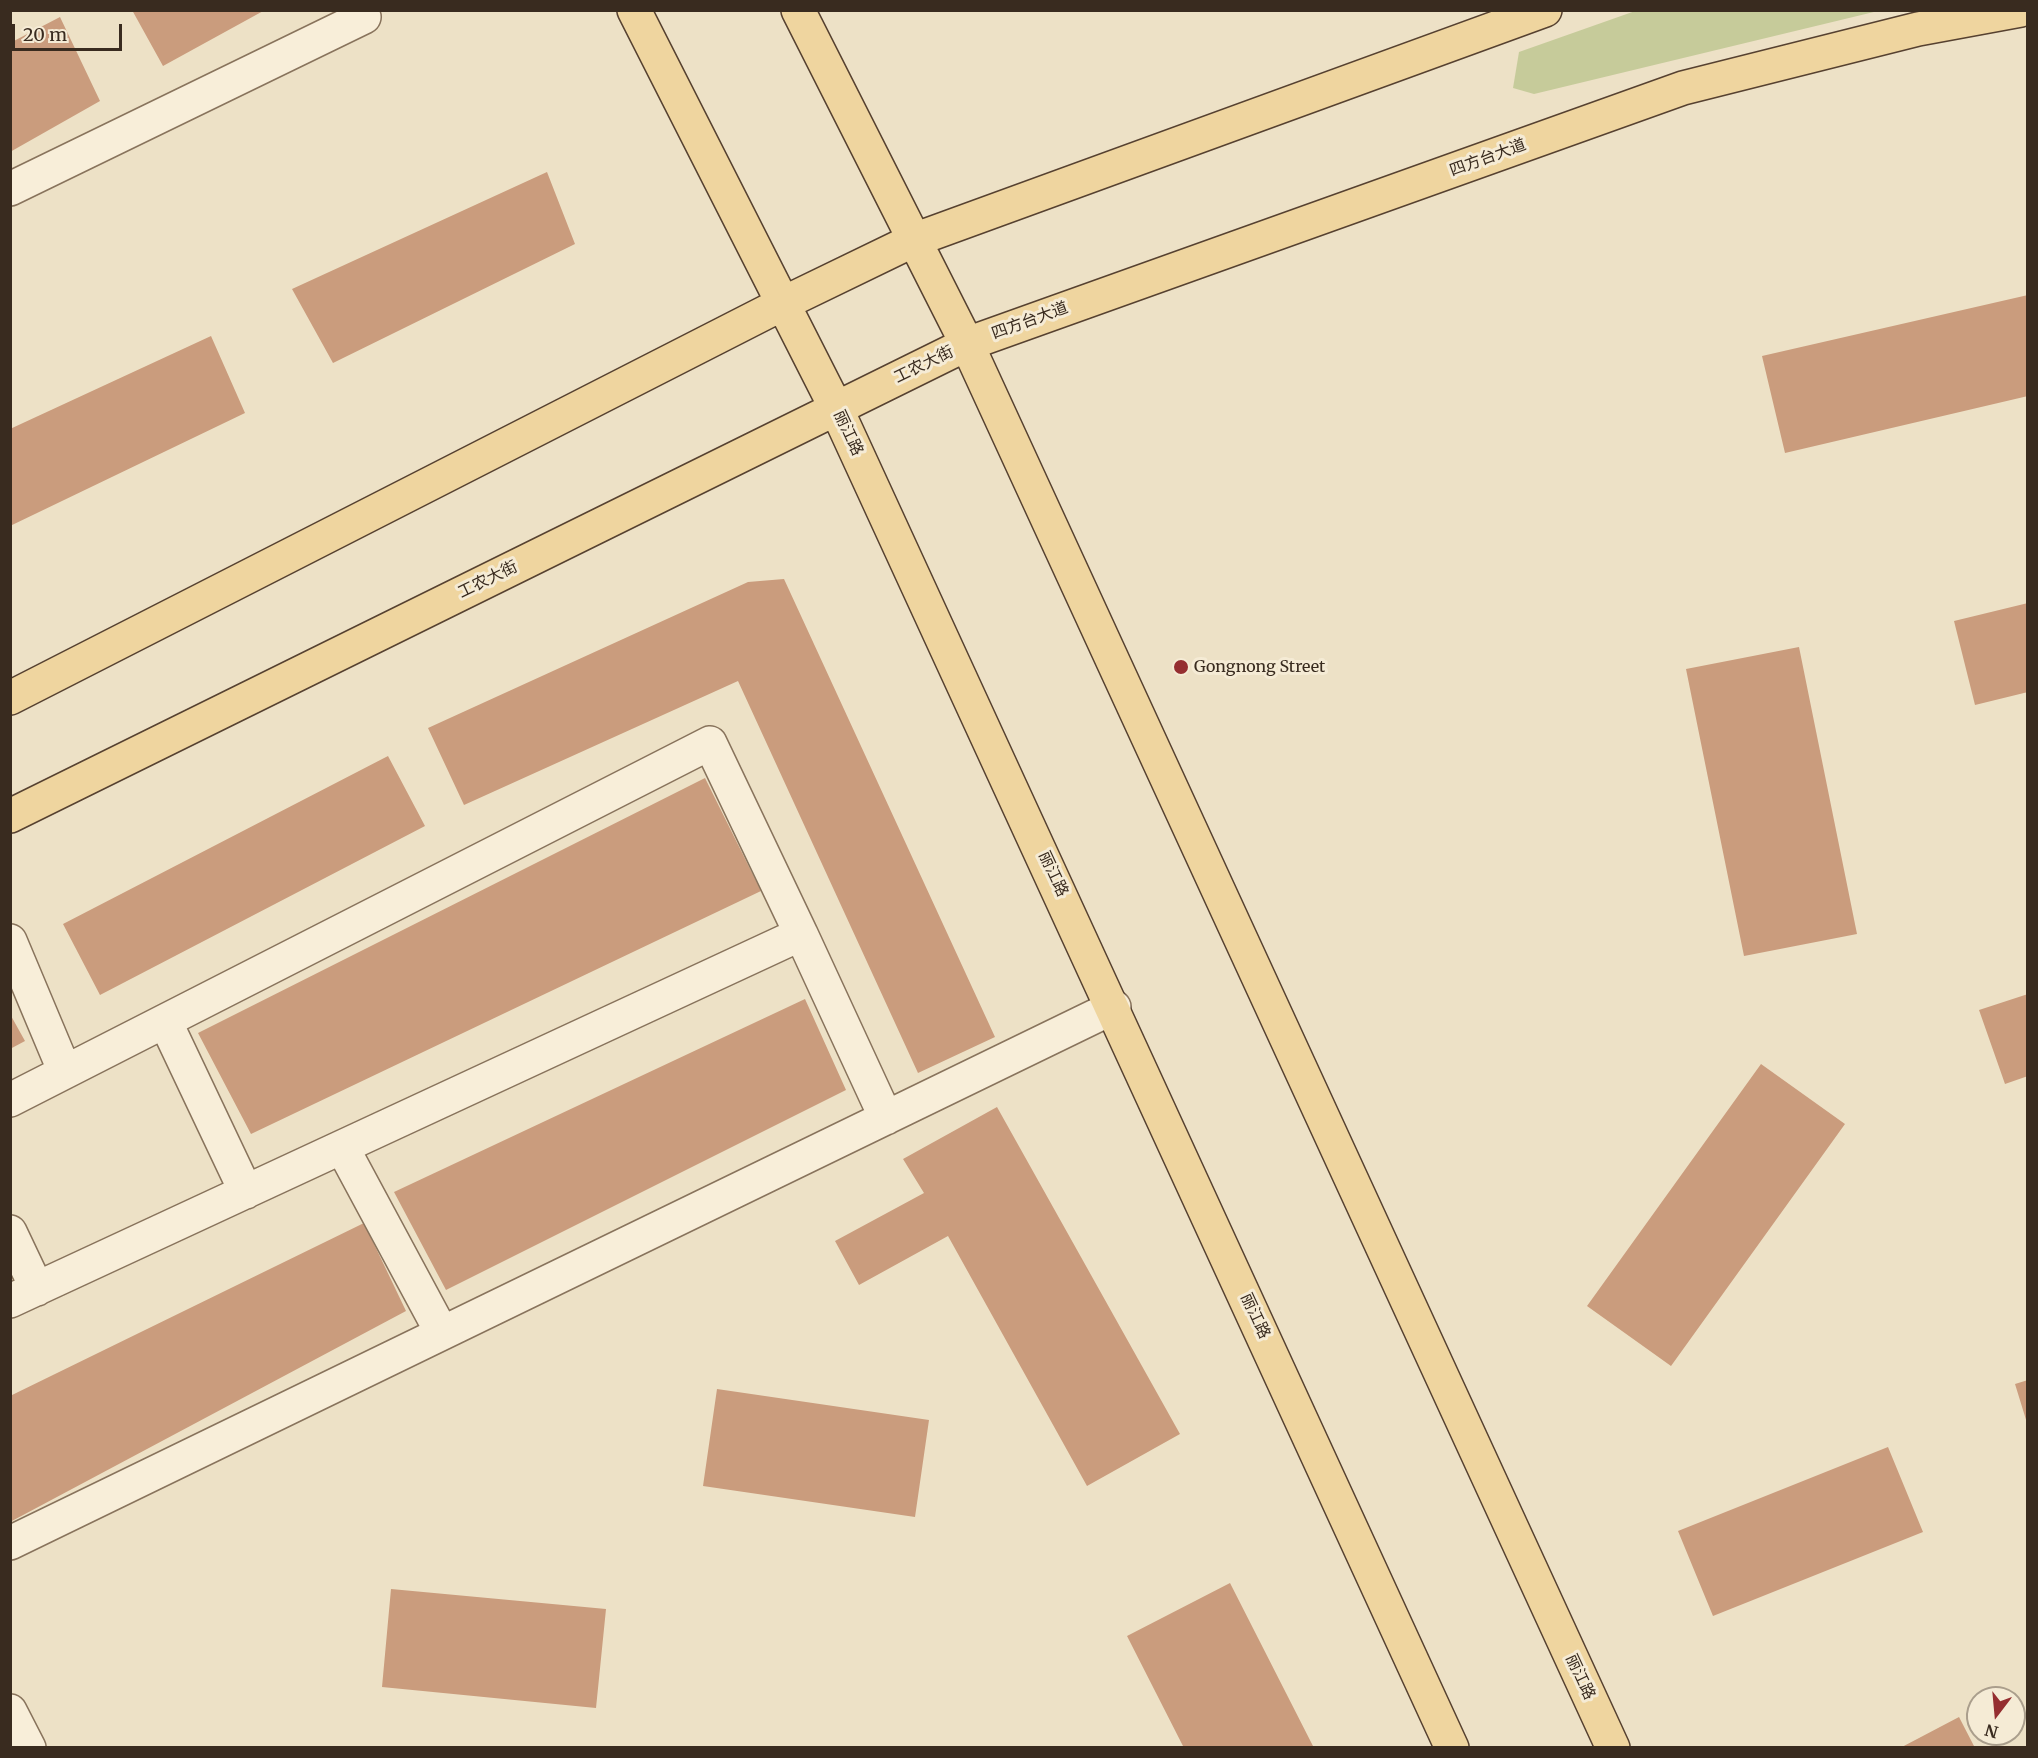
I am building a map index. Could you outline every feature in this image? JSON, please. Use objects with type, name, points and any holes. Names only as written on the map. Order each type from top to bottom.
[{"type":"main road","name":"丽江路","points":[[634,10],[836,408],[1114,1007],[1452,1748]]},
{"type":"main road","name":"丽江路","points":[[798,10],[967,344],[1613,1748]]},
{"type":"main road","points":[[10,698],[784,303],[914,240],[1545,10]]},
{"type":"main road","name":"四方台大道","points":[[967,344],[1683,88],[1918,29],[2021,10]]},
{"type":"main road","name":"工农大街","points":[[10,816],[967,344]]},
{"type":"street","points":[[10,189],[364,17],[361,10]]},
{"type":"street","points":[[10,1100],[710,743],[886,1118]]},
{"type":"street","points":[[10,1232],[24,1295],[801,934]]},
{"type":"street","points":[[10,940],[65,1072]]},
{"type":"street","points":[[10,1543],[1114,1007]]},
{"type":"street","points":[[165,1021],[246,1192]]},
{"type":"street","points":[[342,1148],[442,1333]]},
{"type":"street","points":[[10,1711],[29,1748]]},
{"type":"green space","points":[[1638,10],[1878,11],[1534,94],[1513,88],[1519,52]]},
{"type":"building","points":[[132,10],[265,10],[163,66]]},
{"type":"building","points":[[60,17],[100,101],[10,152],[10,43]]},
{"type":"building","points":[[547,172],[575,244],[333,363],[292,289]]},
{"type":"building","points":[[2028,295],[2028,396],[1785,453],[1762,356]]},
{"type":"building","points":[[211,336],[245,413],[10,526],[10,429]]},
{"type":"building","points":[[784,579],[995,1037],[918,1073],[738,681],[464,805],[428,728],[748,582]]},
{"type":"building","points":[[2028,603],[2028,692],[1975,705],[1954,621]]},
{"type":"building","points":[[1799,647],[1857,934],[1744,956],[1686,669]]},
{"type":"building","points":[[388,756],[425,826],[100,995],[63,924]]},
{"type":"building","points":[[705,778],[761,891],[251,1134],[198,1033]]},
{"type":"building","points":[[2028,994],[2028,1076],[2005,1084],[1979,1010]]},
{"type":"building","points":[[805,999],[846,1090],[446,1290],[394,1192]]},
{"type":"building","points":[[10,1014],[25,1041],[10,1049]]},
{"type":"building","points":[[1761,1064],[1845,1124],[1671,1366],[1587,1306]]},
{"type":"building","points":[[997,1107],[1180,1434],[1087,1486],[948,1236],[859,1285],[835,1241],[924,1193],[903,1159]]},
{"type":"building","points":[[364,1223],[406,1311],[10,1522],[10,1396]]},
{"type":"building","points":[[2028,1380],[2028,1423],[2027,1423],[2015,1384]]},
{"type":"building","points":[[717,1389],[929,1420],[915,1517],[703,1486]]},
{"type":"building","points":[[1888,1447],[1923,1532],[1713,1616],[1678,1531]]},
{"type":"building","points":[[1230,1583],[1314,1748],[1184,1748],[1127,1636]]},
{"type":"building","points":[[391,1589],[606,1609],[596,1708],[382,1687]]},
{"type":"building","points":[[1959,1717],[1966,1731],[1966,1746],[1975,1748],[1900,1748]]},
{"type":"place","name":"Gongnong Street","points":[[1181,667]]}]
